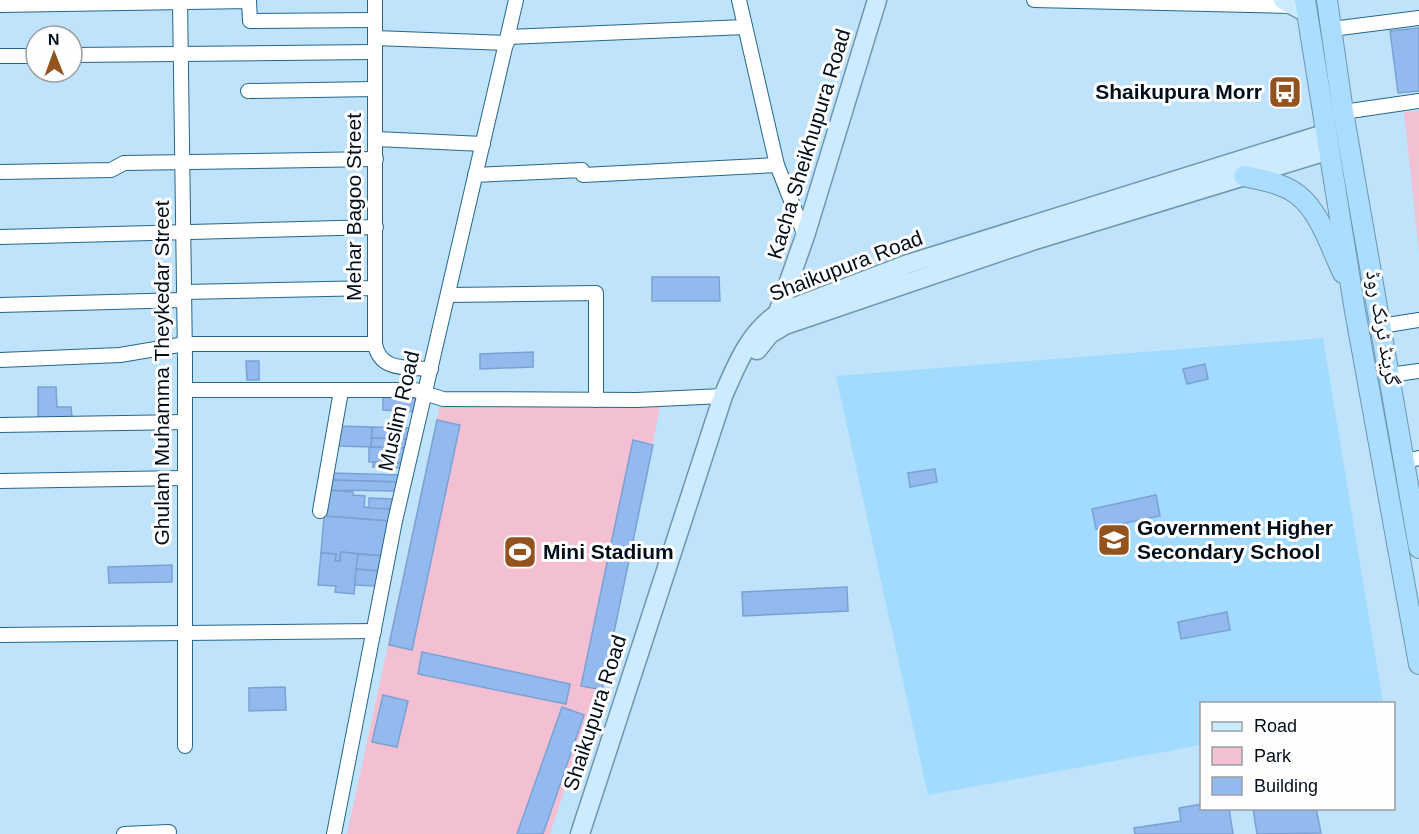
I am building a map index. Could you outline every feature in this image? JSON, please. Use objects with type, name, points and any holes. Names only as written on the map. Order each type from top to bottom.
[{"type":"highway","name":"گرینڈ ٹرنک روڈ","points":[[1327,0],[1343,112],[1389,375],[1411,460],[1418,542]]},
{"type":"highway","name":"گرینڈ ٹرنک روڈ","points":[[1297,5],[1328,141],[1351,289],[1419,664]]},
{"type":"highway","points":[[1244,176],[1273,182],[1298,195],[1314,214],[1351,289]]},
{"type":"highway","points":[[1355,311],[1378,307]]},
{"type":"main road","name":"Kacha Sheikhupura Road","points":[[770,334],[805,236],[877,0]]},
{"type":"main road","name":"Shaikupura Road","points":[[592,834],[733,400],[758,347],[770,334],[785,325],[1032,241],[1244,176],[1328,141]]},
{"type":"main road","name":"Shaikupura Road","points":[[580,834],[723,396],[749,341],[764,324],[777,314],[908,264],[1328,141]]},
{"type":"street","name":"Mehar Bagoo Street","points":[[375,0],[375,344]]},
{"type":"street","name":"Muslim Road","points":[[334,834],[424,392],[516,0]]},
{"type":"street","points":[[739,0],[777,165],[805,236]]},
{"type":"street","points":[[1034,0],[1297,5]]},
{"type":"street","name":"Ghulam Muhamma Theykedar Street","points":[[180,1],[185,344],[185,746]]},
{"type":"street","points":[[0,5],[249,1],[250,21],[375,20]]},
{"type":"street","points":[[1332,29],[1419,18]]},
{"type":"street","points":[[84,55],[180,54],[746,27]]},
{"type":"street","points":[[0,56],[24,56]]},
{"type":"street","points":[[249,91],[375,89]]},
{"type":"street","points":[[1343,112],[1419,101]]},
{"type":"street","points":[[376,139],[483,144]]},
{"type":"street","points":[[0,172],[111,170],[124,163],[376,159]]},
{"type":"street","points":[[475,175],[582,170],[584,175],[777,165]]},
{"type":"street","points":[[0,237],[375,227]]},
{"type":"street","points":[[0,305],[375,288]]},
{"type":"street","points":[[448,295],[596,293],[596,400]]},
{"type":"street","points":[[1381,326],[1418,320],[1419,335]]},
{"type":"street","points":[[0,360],[120,355],[185,344],[375,344],[377,354],[384,363],[431,369]]},
{"type":"street","points":[[1389,375],[1419,371]]},
{"type":"street","points":[[185,390],[424,392],[443,399],[596,400],[723,396]]},
{"type":"street","points":[[320,511],[341,391]]},
{"type":"street","points":[[0,425],[185,422]]},
{"type":"street","points":[[0,481],[185,478]]},
{"type":"street","points":[[0,635],[374,631]]},
{"type":"street","points":[[124,834],[169,832]]},
{"type":"shaded area","name":"Government Higher Secondary School","points":[[1323,338],[1383,702],[1200,702],[1200,745],[928,795],[836,376]]},
{"type":"green space","points":[[1419,111],[1419,252],[1404,112]]},
{"type":"green space","points":[[440,405],[660,407],[594,728],[585,729],[550,834],[347,834]]},
{"type":"building","points":[[1419,28],[1419,91],[1398,93],[1390,31]]},
{"type":"building","points":[[652,277],[719,277],[720,301],[652,301]]},
{"type":"building","points":[[533,352],[533,367],[480,369],[480,354]]},
{"type":"building","points":[[246,361],[259,361],[259,380],[247,380]]},
{"type":"building","points":[[1205,364],[1208,379],[1187,384],[1183,369]]},
{"type":"building","points":[[38,387],[56,387],[57,407],[71,407],[72,417],[38,418]]},
{"type":"building","points":[[383,397],[419,399],[418,412],[383,410]]},
{"type":"building","points":[[437,420],[460,425],[412,650],[389,645]]},
{"type":"building","points":[[338,426],[372,427],[371,447],[338,446]]},
{"type":"building","points":[[372,427],[412,428],[412,439],[372,438]]},
{"type":"building","points":[[372,438],[409,439],[409,448],[371,447]]},
{"type":"building","points":[[633,440],[653,445],[602,690],[581,686]]},
{"type":"building","points":[[369,447],[406,448],[403,463],[369,462]]},
{"type":"building","points":[[373,462],[403,463],[403,468],[373,467]]},
{"type":"building","points":[[935,469],[937,482],[910,487],[908,473]]},
{"type":"building","points":[[331,473],[402,475],[402,482],[330,480]]},
{"type":"building","points":[[330,480],[399,482],[399,491],[330,490]]},
{"type":"building","points":[[327,490],[353,492],[353,495],[365,496],[364,507],[390,509],[389,521],[324,516]]},
{"type":"building","points":[[1156,495],[1160,516],[1096,529],[1092,509]]},
{"type":"building","points":[[369,498],[396,499],[395,509],[369,508]]},
{"type":"building","points":[[324,516],[389,521],[386,556],[341,552],[340,561],[335,561],[336,554],[321,553]]},
{"type":"building","points":[[341,552],[358,554],[354,594],[335,592],[336,586],[318,585],[321,553],[336,554],[335,561],[340,561]]},
{"type":"building","points":[[358,554],[384,556],[383,572],[356,569]]},
{"type":"building","points":[[172,565],[172,582],[109,583],[108,567]]},
{"type":"building","points":[[356,569],[378,571],[376,586],[355,585]]},
{"type":"building","points":[[847,587],[848,611],[743,616],[742,592]]},
{"type":"building","points":[[1227,612],[1230,630],[1181,639],[1178,622]]},
{"type":"building","points":[[422,652],[570,684],[566,704],[418,674]]},
{"type":"building","points":[[285,687],[286,710],[249,711],[249,688]]},
{"type":"building","points":[[383,695],[408,701],[397,747],[372,742]]},
{"type":"building","points":[[562,707],[584,715],[543,834],[517,834]]},
{"type":"building","points":[[1200,804],[1200,810],[1229,810],[1233,834],[1135,834],[1134,828],[1181,821],[1179,808]]},
{"type":"building","points":[[1253,810],[1316,810],[1321,833],[1257,834]]},
{"type":"place","name":"Shaikupura Morr","points":[[1285,92]]},
{"type":"place","name":"Government Higher Secondary School","points":[[1114,540]]},
{"type":"place","name":"Mini Stadium","points":[[520,552]]}]
